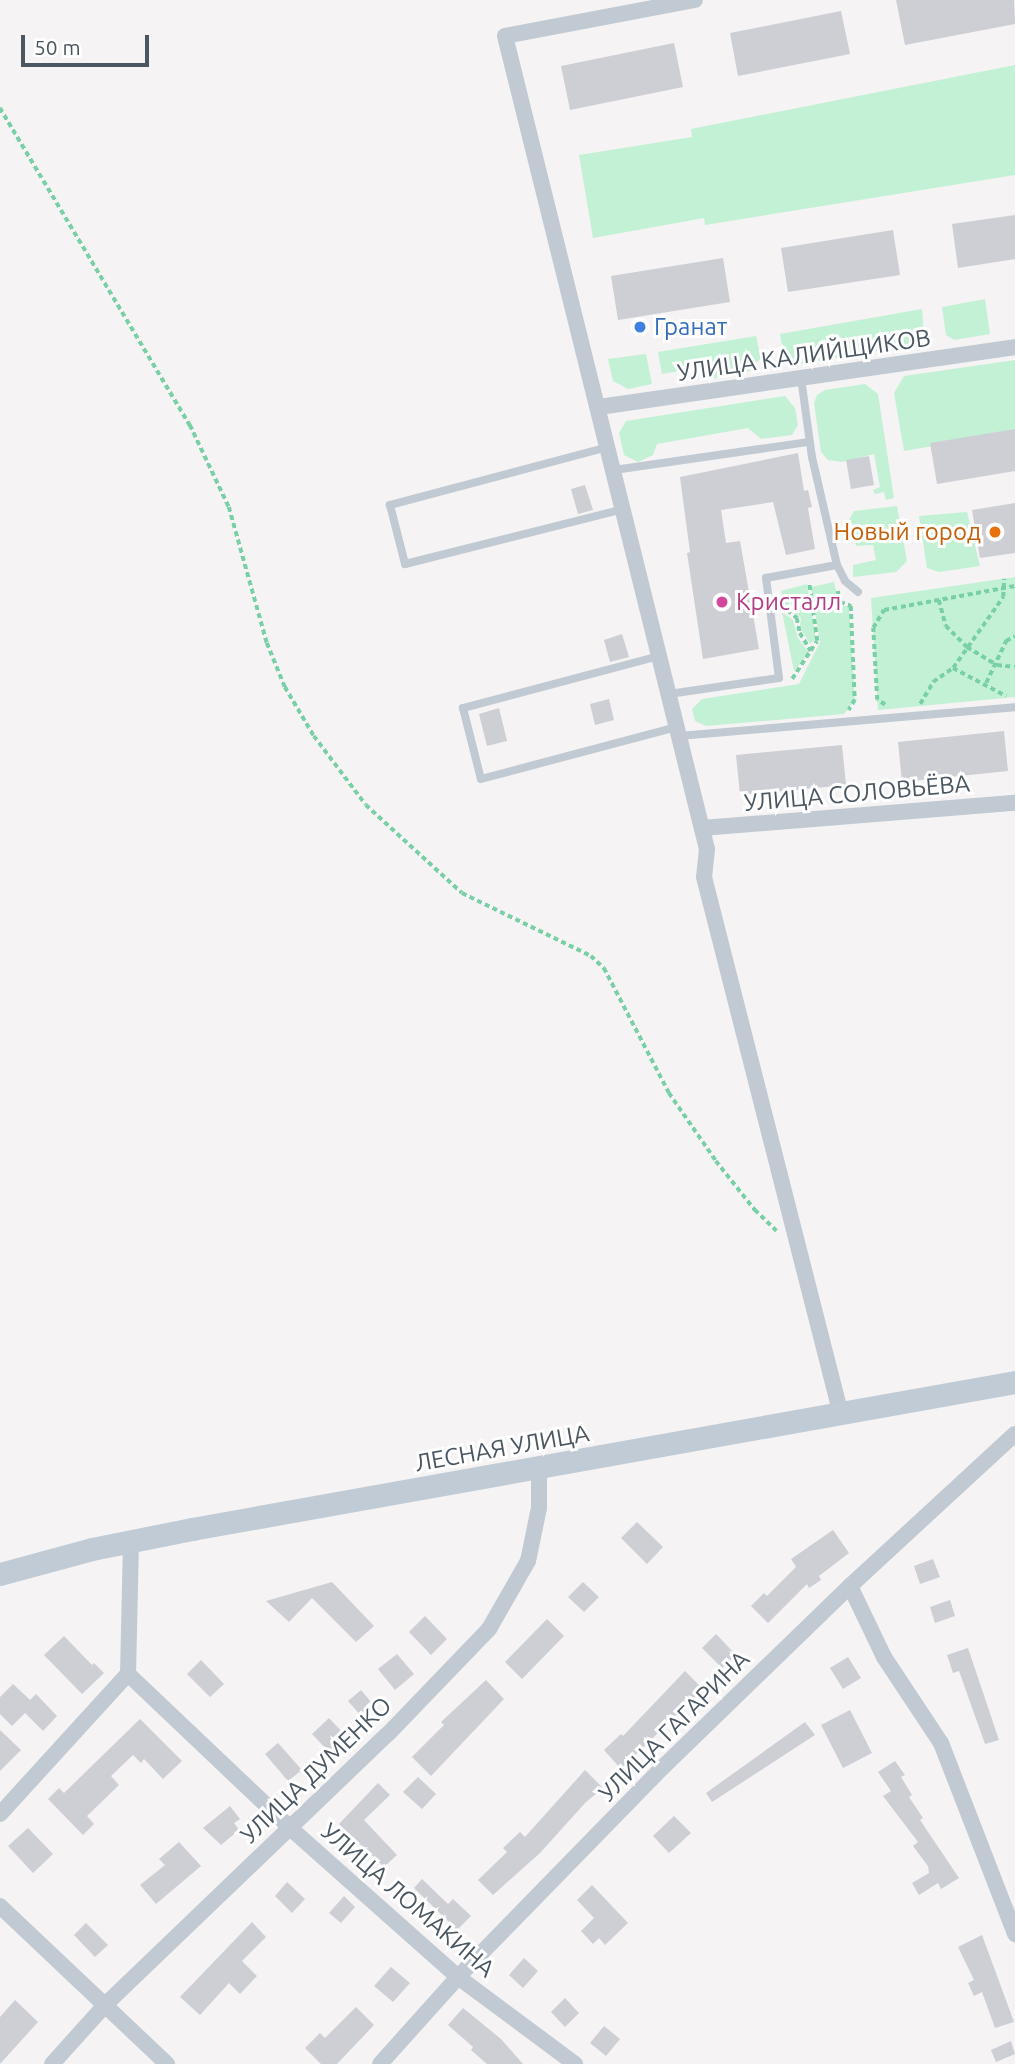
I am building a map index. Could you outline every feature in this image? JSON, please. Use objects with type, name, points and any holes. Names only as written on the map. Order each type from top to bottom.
[{"type":"street","points":[[695,0],[505,36],[702,828],[708,861],[704,877],[841,1415]]},
{"type":"street","name":"УЛИЦА КАЛИЙЩИКОВ","points":[[599,407],[1015,347]]},
{"type":"street","name":"УЛИЦА СОЛОВЬЁВА","points":[[702,828],[1015,803]]},
{"type":"street","name":"ЛЕСНАЯ УЛИЦА","points":[[0,1573],[131,1541],[1015,1382]]},
{"type":"street","name":"УЛИЦА ГАГАРИНА","points":[[380,2064],[458,1977],[662,1768],[850,1586],[1015,1434]]},
{"type":"street","name":"УЛИЦА ДУМЕНКО","points":[[52,2064],[106,2004],[388,1734],[489,1629],[528,1561],[539,1508],[538,1469]]},
{"type":"street","points":[[0,1815],[128,1674],[131,1541]]},
{"type":"street","points":[[850,1586],[884,1657],[941,1743],[1015,1934]]},
{"type":"street","name":"УЛИЦА ЛОМАКИНА","points":[[128,1674],[289,1827],[458,1977],[575,2064]]},
{"type":"street","points":[[0,1906],[167,2064]]},
{"type":"lane","points":[[801,378],[809,442],[837,565],[845,581],[858,592]]},
{"type":"lane","points":[[614,470],[809,442]]},
{"type":"lane","points":[[608,447],[390,505],[405,564],[624,509]]},
{"type":"lane","points":[[669,694],[779,678],[766,578],[837,565]]},
{"type":"lane","points":[[659,656],[463,708],[481,779],[678,731],[1015,707]]},
{"type":"path","points":[[0,108],[190,425],[229,507],[272,654],[285,687],[314,736],[366,805],[462,893],[592,956],[604,968],[669,1093],[755,1210],[799,1252]]},
{"type":"path","points":[[932,705],[919,706],[933,682],[953,667],[1003,597],[1004,579]]},
{"type":"path","points":[[790,682],[817,642],[809,581]]},
{"type":"path","points":[[891,709],[877,700],[873,628],[884,610],[1015,586]]},
{"type":"path","points":[[939,600],[946,626],[967,647],[997,665],[1015,667]]},
{"type":"path","points":[[780,605],[797,618],[800,634],[811,651]]},
{"type":"path","points":[[986,683],[997,665],[1006,641],[1015,636]]},
{"type":"path","points":[[953,667],[1013,700],[999,701]]},
{"type":"green space","points":[[1015,65],[1015,175],[705,225],[704,218],[593,238],[579,155],[692,137],[691,129]]},
{"type":"green space","points":[[985,299],[990,334],[954,340],[946,335],[942,307]]},
{"type":"green space","points":[[922,309],[924,336],[920,344],[798,364],[784,355],[780,334]]},
{"type":"green space","points":[[756,336],[761,358],[750,371],[711,379],[708,366],[662,374],[658,352]]},
{"type":"green space","points":[[646,354],[652,384],[628,389],[613,381],[608,359]]},
{"type":"green space","points":[[1015,360],[1015,432],[904,451],[894,393],[904,376]]},
{"type":"green space","points":[[865,384],[878,394],[894,498],[886,500],[884,492],[875,494],[873,490],[880,487],[874,454],[842,462],[828,460],[821,452],[814,403],[817,395],[825,390]]},
{"type":"green space","points":[[785,396],[795,408],[798,425],[792,435],[761,439],[748,428],[657,444],[653,455],[638,462],[624,455],[619,433],[626,421]]},
{"type":"green space","points":[[897,506],[907,561],[896,572],[853,577],[853,565],[876,560],[873,545],[856,546],[853,524],[848,522],[854,511]]},
{"type":"green space","points":[[967,512],[980,566],[939,572],[927,568],[919,516]]},
{"type":"green space","points":[[1015,577],[1015,697],[878,710],[871,598]]},
{"type":"green space","points":[[834,582],[839,605],[849,607],[855,700],[844,714],[706,726],[695,721],[692,709],[702,699],[799,684],[820,642],[811,587]]},
{"type":"green space","points":[[807,584],[816,639],[810,644],[800,627],[801,618],[784,604],[781,591]]},
{"type":"green space","points":[[782,612],[793,620],[798,638],[809,653],[794,671]]},
{"type":"building","points":[[896,0],[1014,0],[1015,24],[905,45]]},
{"type":"building","points":[[841,11],[850,54],[738,76],[730,33]]},
{"type":"building","points":[[674,43],[683,87],[570,110],[561,66]]},
{"type":"building","points":[[1015,215],[1015,259],[958,268],[952,224]]},
{"type":"building","points":[[893,230],[900,275],[788,292],[781,248]]},
{"type":"building","points":[[723,258],[730,302],[618,320],[611,276]]},
{"type":"building","points":[[1015,429],[1015,471],[937,484],[930,443]]},
{"type":"building","name":"Кристалл","points":[[798,453],[804,491],[808,490],[812,507],[808,508],[815,549],[786,555],[773,502],[721,510],[726,543],[740,541],[759,649],[703,659],[687,553],[690,552],[680,477]]},
{"type":"building","points":[[869,456],[874,485],[851,489],[846,460]]},
{"type":"building","points":[[585,485],[593,510],[578,514],[571,489]]},
{"type":"building","name":"Новый город","points":[[1015,503],[1015,553],[980,558],[972,510]]},
{"type":"building","points":[[622,634],[629,657],[610,662],[604,640]]},
{"type":"building","points":[[609,699],[614,720],[595,725],[590,704]]},
{"type":"building","points":[[499,708],[507,741],[487,746],[479,714]]},
{"type":"building","points":[[1004,731],[1008,771],[902,782],[898,742]]},
{"type":"building","points":[[842,745],[846,785],[740,795],[736,755]]},
{"type":"building","points":[[637,1522],[663,1547],[647,1564],[621,1538]]},
{"type":"building","points":[[833,1530],[849,1553],[819,1576],[821,1580],[809,1588],[807,1584],[768,1623],[751,1606],[764,1593],[767,1596],[796,1567],[791,1559]]},
{"type":"building","points":[[933,1559],[940,1577],[920,1584],[914,1566]]},
{"type":"building","points":[[332,1582],[374,1626],[356,1642],[312,1598],[289,1622],[266,1601]]},
{"type":"building","points":[[583,1582],[599,1597],[584,1612],[568,1597]]},
{"type":"building","points":[[950,1600],[955,1616],[935,1623],[930,1607]]},
{"type":"building","points":[[425,1616],[447,1639],[431,1655],[409,1632]]},
{"type":"building","points":[[547,1619],[564,1636],[522,1679],[505,1662]]},
{"type":"building","points":[[716,1634],[736,1655],[722,1668],[702,1648]]},
{"type":"building","points":[[64,1636],[92,1665],[94,1663],[104,1673],[82,1694],[44,1655]]},
{"type":"building","points":[[968,1648],[999,1740],[985,1744],[959,1671],[953,1673],[947,1655]]},
{"type":"building","points":[[397,1654],[414,1674],[395,1690],[378,1669]]},
{"type":"building","points":[[848,1657],[861,1678],[843,1689],[830,1668]]},
{"type":"building","points":[[201,1660],[224,1684],[210,1697],[187,1674]]},
{"type":"building","points":[[685,1671],[703,1689],[621,1769],[604,1750],[621,1734],[623,1736]]},
{"type":"building","points":[[486,1680],[504,1699],[431,1776],[412,1757],[444,1725],[441,1722]]},
{"type":"building","points":[[13,1684],[30,1700],[36,1694],[57,1716],[43,1731],[25,1713],[12,1726],[0,1714],[0,1697]]},
{"type":"building","points":[[361,1690],[376,1708],[363,1718],[348,1701]]},
{"type":"building","points":[[850,1710],[872,1753],[843,1768],[821,1725]]},
{"type":"building","points":[[329,1718],[347,1737],[330,1753],[312,1734]]},
{"type":"building","points":[[140,1719],[182,1761],[163,1779],[144,1759],[141,1763],[133,1755],[111,1776],[119,1785],[87,1816],[94,1824],[83,1835],[48,1799],[59,1788],[64,1793]]},
{"type":"building","points":[[805,1722],[815,1735],[712,1802],[706,1793]]},
{"type":"building","points":[[0,1730],[21,1750],[0,1771]]},
{"type":"building","points":[[278,1743],[302,1770],[288,1781],[265,1754]]},
{"type":"building","points":[[895,1761],[905,1775],[901,1777],[912,1795],[909,1797],[923,1818],[920,1820],[959,1878],[941,1889],[938,1883],[919,1895],[912,1883],[929,1873],[928,1866],[913,1846],[918,1842],[883,1796],[891,1791],[878,1772]]},
{"type":"building","points":[[585,1770],[603,1788],[586,1802],[540,1853],[493,1895],[478,1880],[507,1852],[503,1848],[520,1832],[525,1837]]},
{"type":"building","points":[[418,1777],[436,1794],[422,1809],[403,1792]]},
{"type":"building","points":[[378,1783],[390,1795],[364,1820],[397,1855],[384,1867],[339,1824]]},
{"type":"building","points":[[230,1806],[240,1819],[234,1823],[239,1830],[221,1845],[203,1828]]},
{"type":"building","points":[[674,1816],[691,1833],[669,1853],[653,1836]]},
{"type":"building","points":[[28,1828],[53,1854],[33,1873],[8,1846]]},
{"type":"building","points":[[179,1842],[201,1866],[156,1904],[140,1885],[165,1865],[159,1859]]},
{"type":"building","points":[[422,1879],[448,1904],[453,1899],[471,1916],[457,1930],[414,1888]]},
{"type":"building","points":[[287,1882],[305,1899],[292,1913],[275,1896]]},
{"type":"building","points":[[592,1885],[628,1923],[605,1945],[599,1938],[593,1944],[581,1931],[594,1918],[577,1900]]},
{"type":"building","points":[[344,1896],[355,1907],[341,1923],[329,1913]]},
{"type":"building","points":[[252,1922],[266,1937],[242,1961],[257,1976],[240,1994],[229,1983],[200,2015],[180,1997]]},
{"type":"building","points":[[86,1923],[108,1945],[95,1957],[74,1935]]},
{"type":"building","points":[[982,1935],[1014,2022],[995,2028],[982,1992],[974,1996],[968,1983],[974,1980],[958,1947]]},
{"type":"building","points":[[524,1958],[538,1971],[523,1988],[509,1975]]},
{"type":"building","points":[[391,1967],[410,1983],[393,2002],[374,1986]]},
{"type":"building","points":[[565,1998],[579,2013],[565,2027],[551,2012]]},
{"type":"building","points":[[15,2000],[38,2022],[0,2064],[0,2017]]},
{"type":"building","points":[[356,2007],[374,2025],[337,2064],[321,2064],[305,2048],[320,2033],[325,2038]]},
{"type":"building","points":[[463,2008],[501,2039],[523,2064],[487,2064],[471,2050],[473,2047],[448,2025]]},
{"type":"building","points":[[604,2026],[620,2039],[606,2056],[590,2043]]},
{"type":"building","points":[[1011,2041],[1015,2054],[996,2062],[991,2050]]},
{"type":"place","name":"Гранат","points":[[640,327]]},
{"type":"place","name":"Новый город","points":[[995,532]]},
{"type":"place","name":"Кристалл","points":[[722,602]]}]
